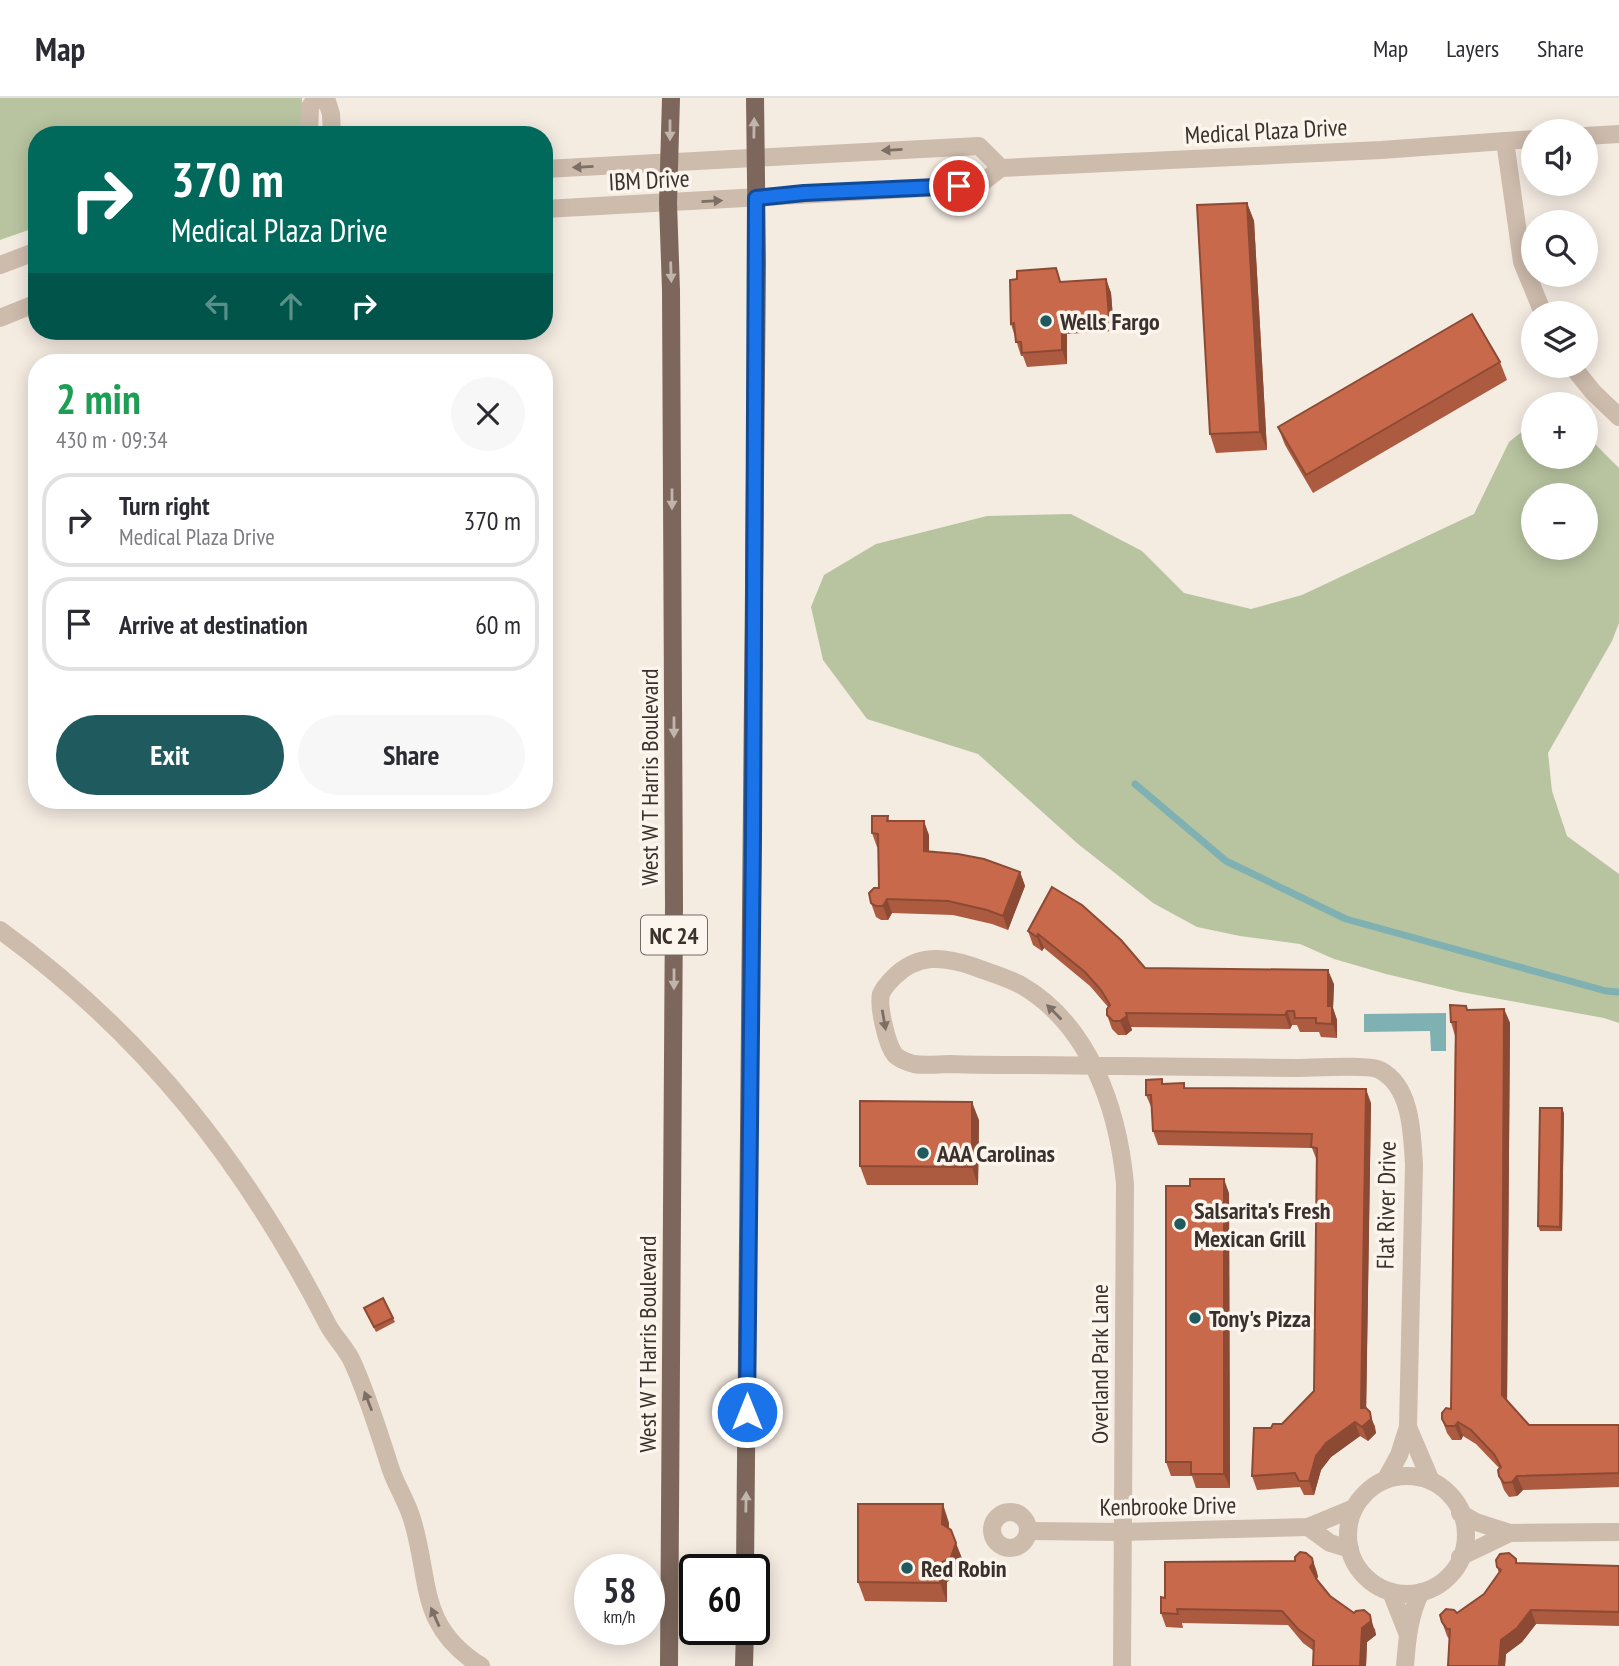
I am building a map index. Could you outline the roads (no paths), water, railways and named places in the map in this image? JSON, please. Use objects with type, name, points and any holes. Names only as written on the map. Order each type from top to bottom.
[{"type":"main road","name":"West W T Harris Boulevard","points":[[669,1666],[674,864],[671,290],[668,203],[671,98]]},
{"type":"main road","points":[[745,1554],[753,839],[755,98]]},
{"type":"main road","points":[[744,1666],[745,1645]]},
{"type":"street","points":[[309,126],[310,107],[316,98]]},
{"type":"street","points":[[326,98],[332,126]]},
{"type":"street","points":[[1598,135],[1619,134]]},
{"type":"street","name":"Medical Plaza Drive","points":[[756,198],[804,193],[979,185],[1000,168],[1381,150],[1521,140]]},
{"type":"street","points":[[1505,141],[1522,262],[1538,301]]},
{"type":"street","points":[[754,158],[979,146],[1000,168]]},
{"type":"street","name":"IBM Drive","points":[[553,168],[754,158]]},
{"type":"street","name":"IBM Drive","points":[[553,209],[756,198]]},
{"type":"street","points":[[0,265],[28,254]]},
{"type":"street","points":[[0,318],[28,307]]},
{"type":"street","points":[[1582,378],[1619,417]]},
{"type":"street","points":[[0,930],[100,1013],[158,1070],[249,1186],[294,1259],[330,1328],[351,1359],[392,1472],[412,1517],[434,1618],[455,1646],[481,1666]]},
{"type":"street","name":"Flat River Drive","points":[[1096,1066],[1060,1017],[1041,999],[1020,985],[953,959],[927,957],[907,965],[892,978],[881,994],[882,1016],[888,1040],[896,1056],[913,1064],[1096,1066],[1377,1068],[1391,1077],[1403,1096],[1411,1125],[1414,1165],[1408,1427],[1399,1455],[1386,1479],[1366,1492],[1354,1508]]},
{"type":"street","name":"Overland Park Lane","points":[[1096,1066],[1122,1154],[1125,1184],[1122,1666]]},
{"type":"street","name":"Flat River Drive","points":[[1408,1427],[1431,1481],[1447,1491],[1455,1500],[1460,1513]]},
{"type":"street","points":[[1386,1479],[1408,1476],[1431,1481]]},
{"type":"street","points":[[1354,1508],[1348,1533],[1355,1563],[1367,1578],[1391,1592],[1404,1594],[1421,1592],[1443,1581],[1458,1563],[1465,1532],[1460,1513]]},
{"type":"street","name":"Kenbrooke Drive","points":[[1028,1531],[1122,1532],[1308,1527],[1354,1508]]},
{"type":"street","points":[[1460,1513],[1476,1522],[1510,1533],[1619,1532]]},
{"type":"street","points":[[1308,1527],[1330,1542],[1350,1549]]},
{"type":"street","points":[[1460,1557],[1510,1533]]},
{"type":"street","points":[[1391,1592],[1408,1635]]},
{"type":"street","points":[[1405,1666],[1408,1635],[1415,1604],[1421,1592]]},
{"type":"water","points":[[1446,1013],[1446,1051],[1431,1051],[1430,1031],[1364,1032],[1364,1014]]},
{"type":"waterway","points":[[1135,784],[1226,861],[1346,919],[1606,991],[1619,992]]},
{"type":"place","name":"Wells Fargo","points":[[1046,321]]},
{"type":"place","name":"AAA Carolinas","points":[[923,1153]]},
{"type":"place","name":"Salsarita's Fresh Mexican Grill","points":[[1180,1224]]},
{"type":"place","name":"Tony's Pizza","points":[[1195,1318]]},
{"type":"place","name":"Red Robin","points":[[907,1568]]}]
